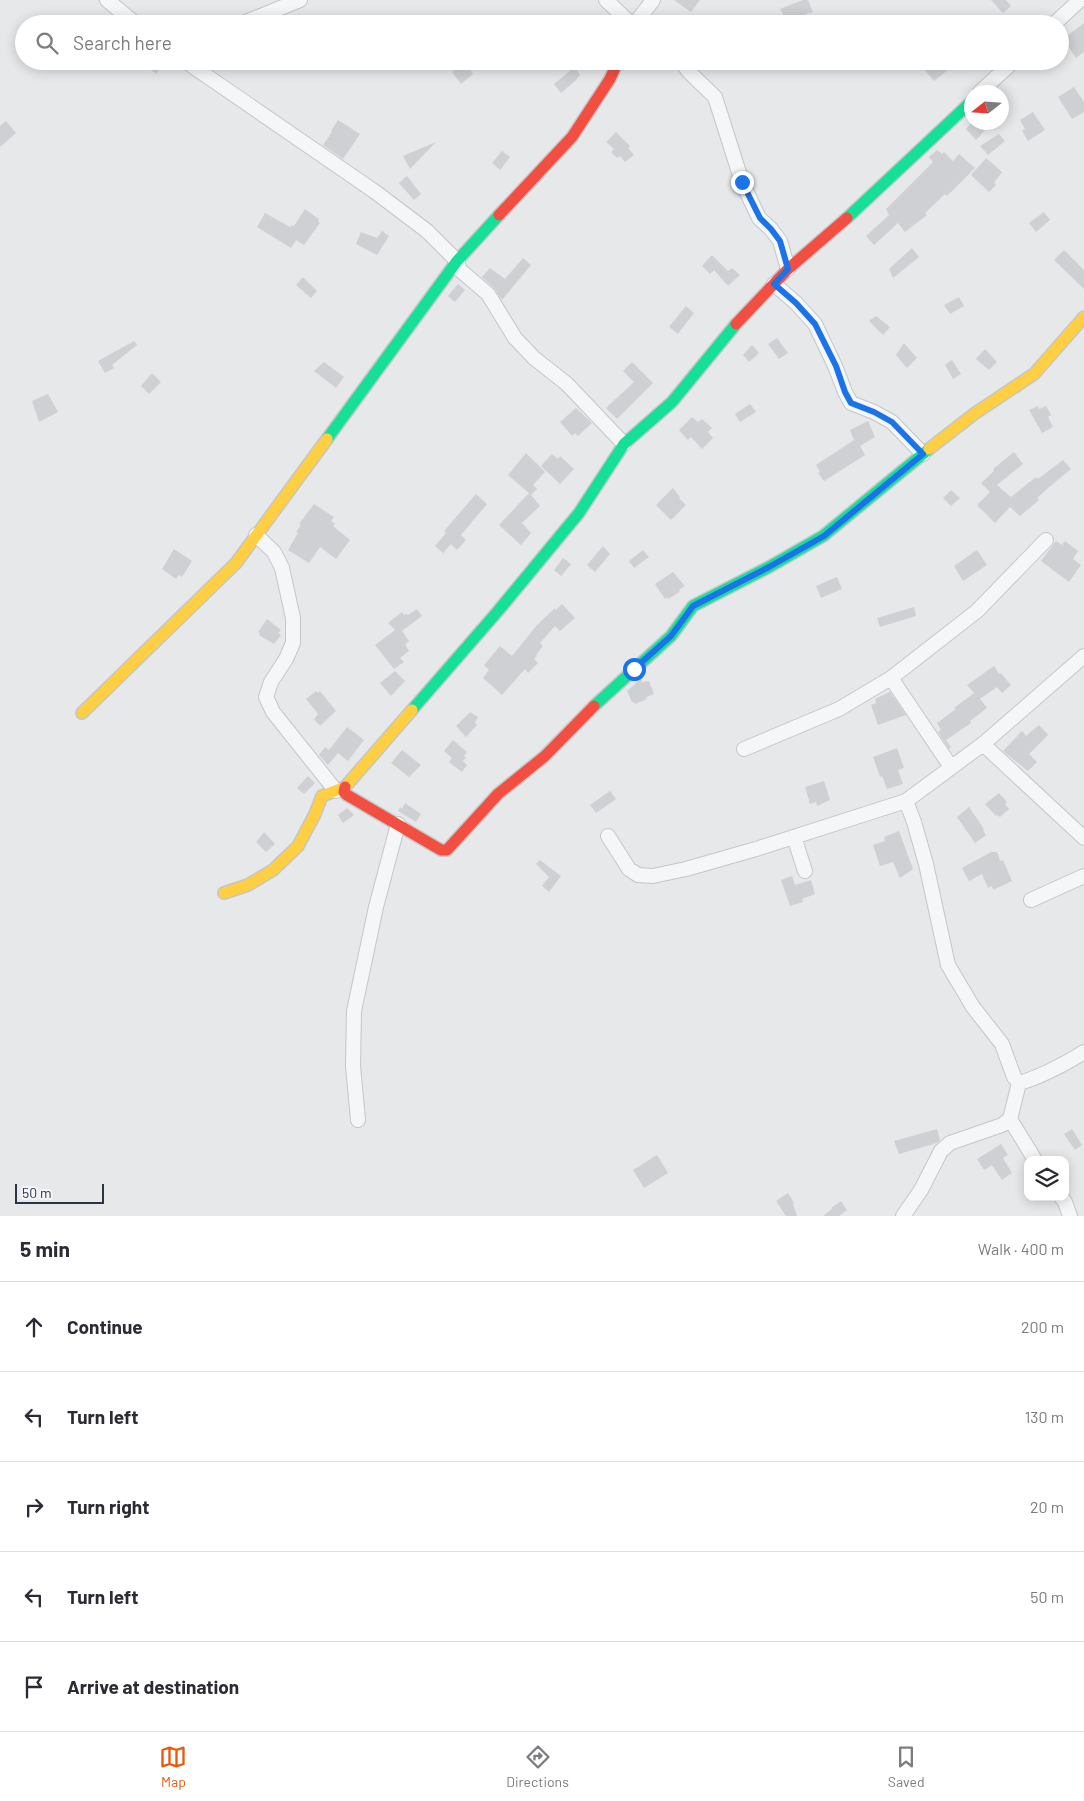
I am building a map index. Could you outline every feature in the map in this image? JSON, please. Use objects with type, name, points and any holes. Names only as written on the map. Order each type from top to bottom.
[{"type":"street","points":[[107,0],[125,15]]},
{"type":"street","points":[[263,15],[300,0]]},
{"type":"street","points":[[606,0],[622,15]]},
{"type":"street","points":[[642,15],[653,0]]},
{"type":"street","points":[[1064,15],[1080,0]]},
{"type":"street","points":[[198,70],[374,191],[427,231],[457,261],[460,270],[488,294],[515,338],[534,358],[567,384],[624,444]]},
{"type":"street","points":[[82,713],[236,563],[457,261],[572,137],[614,70]]},
{"type":"street","points":[[688,70],[715,97],[742,182],[760,218],[780,241],[788,269]]},
{"type":"street","points":[[988,85],[1004,70]]},
{"type":"street","points":[[224,893],[248,885],[273,870],[298,846],[322,796],[340,789],[498,611],[579,512],[624,444],[672,402],[738,322],[788,269],[869,198],[964,109]]},
{"type":"street","points":[[774,284],[796,303],[815,324],[836,366],[851,403],[874,412],[892,422],[923,454]]},
{"type":"street","points":[[256,535],[274,552],[282,568],[293,618],[293,643],[286,660],[271,682],[266,697],[272,712],[347,796],[441,850],[447,850],[498,794],[545,756],[588,712],[671,636],[693,606],[824,536],[974,414],[1034,374],[1084,317]]},
{"type":"street","points":[[744,749],[839,709],[891,678],[977,611],[1046,540]]},
{"type":"street","points":[[608,836],[629,869],[638,875],[653,876],[686,869],[794,837],[906,801],[983,744],[1084,656]]},
{"type":"street","points":[[891,678],[950,767]]},
{"type":"street","points":[[983,744],[1084,838]]},
{"type":"street","points":[[906,801],[926,864],[948,965],[973,1007],[1002,1044],[1014,1077],[1019,1083]]},
{"type":"street","points":[[358,1120],[353,1066],[354,1011],[376,907],[398,824]]},
{"type":"street","points":[[794,837],[805,871]]},
{"type":"street","points":[[1031,900],[1084,876]]},
{"type":"street","points":[[1019,1083],[1050,1072],[1084,1052]]},
{"type":"street","points":[[903,1216],[920,1190],[941,1151],[950,1143],[1002,1125],[1010,1119],[1019,1083]]},
{"type":"street","points":[[1010,1119],[1032,1156]]},
{"type":"street","points":[[1064,1201],[1070,1216]]},
{"type":"building","points":[[674,0],[700,0],[691,12]]},
{"type":"building","points":[[803,0],[808,0],[813,12],[806,15],[784,15],[780,9]]},
{"type":"building","points":[[991,0],[1006,0],[1011,6],[1003,13]]},
{"type":"building","points":[[1084,23],[1084,52],[1076,58],[1069,48],[1069,34]]},
{"type":"building","points":[[151,70],[159,70],[156,74]]},
{"type":"building","points":[[455,70],[470,70],[473,74],[461,84],[452,72]]},
{"type":"building","points":[[571,70],[577,70],[580,75],[561,93],[554,84]]},
{"type":"building","points":[[925,70],[948,70],[934,81]]},
{"type":"building","points":[[1074,87],[1084,102],[1084,112],[1072,119],[1058,97]]},
{"type":"building","points":[[1033,112],[1045,130],[1028,141],[1022,131],[1025,129],[1020,120]]},
{"type":"building","points":[[338,120],[360,134],[343,159],[323,145]]},
{"type":"building","points":[[6,121],[16,133],[0,147],[0,126]]},
{"type":"building","points":[[967,130],[985,130],[976,140]]},
{"type":"building","points":[[616,132],[630,146],[628,148],[634,155],[625,162],[620,156],[617,158],[611,152],[614,149],[606,142]]},
{"type":"building","points":[[999,134],[1005,141],[988,155],[980,146]]},
{"type":"building","points":[[436,142],[410,169],[403,156]]},
{"type":"building","points":[[937,150],[942,154],[944,152],[953,161],[959,154],[975,168],[947,196],[945,194],[925,213],[927,215],[905,232],[898,223],[874,245],[866,236],[889,215],[886,209],[933,162],[929,157]]},
{"type":"building","points":[[502,151],[510,157],[500,170],[492,163]]},
{"type":"building","points":[[986,158],[1002,172],[994,183],[996,185],[989,192],[971,175]]},
{"type":"building","points":[[407,176],[421,194],[414,200],[399,183]]},
{"type":"building","points":[[305,209],[319,219],[320,223],[304,245],[296,240],[291,248],[257,227],[265,213],[290,227],[294,226]]},
{"type":"building","points":[[1044,212],[1050,220],[1036,232],[1029,223]]},
{"type":"building","points":[[382,231],[389,236],[377,255],[356,244],[361,232],[377,238]]},
{"type":"building","points":[[912,248],[919,257],[893,278],[889,269]]},
{"type":"building","points":[[1064,250],[1084,270],[1084,289],[1054,260]]},
{"type":"building","points":[[712,255],[728,271],[732,268],[740,275],[728,286],[714,270],[710,274],[702,266]]},
{"type":"building","points":[[523,258],[531,265],[502,300],[494,288],[482,277],[490,268],[505,279]]},
{"type":"building","points":[[303,277],[317,291],[311,298],[296,285]]},
{"type":"building","points":[[458,284],[465,290],[455,302],[448,296]]},
{"type":"building","points":[[959,297],[964,306],[950,314],[944,305]]},
{"type":"building","points":[[686,306],[694,313],[678,334],[669,327]]},
{"type":"building","points":[[876,316],[890,327],[883,335],[869,321]]},
{"type":"building","points":[[777,338],[788,353],[779,359],[768,344]]},
{"type":"building","points":[[134,341],[137,345],[112,365],[114,368],[105,373],[98,361]]},
{"type":"building","points":[[904,343],[917,358],[907,368],[896,355]]},
{"type":"building","points":[[752,345],[759,353],[749,362],[743,355]]},
{"type":"building","points":[[985,349],[997,362],[989,370],[976,359]]},
{"type":"building","points":[[952,360],[961,374],[953,379],[945,365]]},
{"type":"building","points":[[324,362],[344,377],[336,388],[314,371]]},
{"type":"building","points":[[632,362],[653,383],[617,419],[606,408],[634,382],[623,371]]},
{"type":"building","points":[[152,373],[161,382],[149,394],[141,386]]},
{"type":"building","points":[[48,394],[58,412],[39,422],[32,401]]},
{"type":"building","points":[[750,404],[756,412],[740,422],[735,414]]},
{"type":"building","points":[[1038,406],[1039,409],[1046,406],[1051,415],[1048,417],[1053,427],[1042,433],[1029,410]]},
{"type":"building","points":[[576,408],[592,423],[578,436],[575,433],[572,436],[560,422]]},
{"type":"building","points":[[692,417],[698,422],[702,419],[712,428],[708,432],[713,438],[702,449],[691,437],[688,440],[679,430]]},
{"type":"building","points":[[868,421],[875,437],[860,446],[865,455],[824,481],[818,473],[820,472],[816,465],[854,440],[850,430]]},
{"type":"building","points":[[1014,452],[1023,464],[997,485],[1011,497],[1036,477],[1038,479],[1063,460],[1071,469],[1037,498],[1039,500],[1020,516],[1010,507],[995,523],[977,505],[990,492],[981,483],[994,471],[993,469]]},
{"type":"building","points":[[526,453],[545,472],[533,485],[537,489],[531,495],[540,506],[522,523],[531,533],[521,545],[499,525],[529,493],[508,475]]},
{"type":"building","points":[[552,454],[558,459],[560,456],[574,469],[560,484],[541,466]]},
{"type":"building","points":[[673,488],[686,505],[671,520],[656,505]]},
{"type":"building","points":[[951,490],[960,498],[951,506],[943,498]]},
{"type":"building","points":[[476,494],[487,504],[461,535],[466,540],[457,550],[451,544],[443,553],[435,546],[446,533],[444,531]]},
{"type":"building","points":[[314,504],[334,517],[331,521],[335,524],[333,526],[350,540],[336,559],[320,547],[309,563],[288,550],[298,533],[296,532],[301,525],[299,524]]},
{"type":"building","points":[[1056,541],[1062,545],[1065,541],[1078,551],[1073,559],[1081,565],[1069,582],[1041,561]]},
{"type":"building","points":[[603,546],[610,554],[595,572],[587,565]]},
{"type":"building","points":[[174,549],[192,561],[182,577],[179,575],[176,579],[162,569]]},
{"type":"building","points":[[643,550],[649,557],[634,568],[629,561]]},
{"type":"building","points":[[977,550],[987,565],[963,581],[954,566]]},
{"type":"building","points":[[563,558],[571,564],[561,576],[554,570]]},
{"type":"building","points":[[673,572],[685,586],[678,593],[665,599],[655,584]]},
{"type":"building","points":[[837,577],[842,589],[821,598],[816,586]]},
{"type":"building","points":[[562,604],[575,618],[560,631],[555,626],[540,643],[543,646],[534,659],[538,663],[528,673],[525,669],[502,695],[483,678],[489,670],[484,665],[500,646],[512,656],[537,625]]},
{"type":"building","points":[[914,607],[916,616],[880,627],[877,618]]},
{"type":"building","points":[[417,609],[422,616],[402,631],[409,641],[405,644],[409,651],[400,658],[404,662],[394,669],[375,645],[395,630],[388,623],[402,612],[404,615],[408,615]]},
{"type":"building","points":[[267,619],[281,630],[278,633],[281,635],[274,644],[259,635],[258,632]]},
{"type":"building","points":[[994,666],[999,674],[1001,673],[1011,685],[1002,693],[997,687],[980,699],[987,708],[970,721],[971,723],[946,740],[951,747],[949,749],[938,732],[941,730],[937,723],[974,693],[967,685]]},
{"type":"building","points":[[395,671],[405,681],[391,696],[380,683]]},
{"type":"building","points":[[641,679],[642,682],[649,681],[654,694],[635,704],[632,702],[627,691]]},
{"type":"building","points":[[316,691],[318,693],[320,691],[336,711],[320,726],[314,719],[318,714],[306,699]]},
{"type":"building","points":[[890,692],[906,715],[878,725],[871,705],[876,703],[875,699]]},
{"type":"building","points":[[470,712],[478,717],[475,723],[477,725],[466,737],[456,726]]},
{"type":"building","points":[[1039,725],[1048,735],[1029,754],[1037,762],[1028,771],[1003,751],[1022,731],[1026,736]]},
{"type":"building","points":[[347,727],[364,740],[348,761],[338,753],[328,765],[319,755],[325,747],[329,750]]},
{"type":"building","points":[[453,740],[467,752],[463,761],[467,765],[462,772],[449,762],[452,758],[444,751]]},
{"type":"building","points":[[897,748],[904,768],[898,770],[903,784],[887,789],[882,776],[880,777],[873,757]]},
{"type":"building","points":[[402,750],[421,765],[409,777],[391,763]]},
{"type":"building","points":[[308,776],[315,783],[304,794],[297,788]]},
{"type":"building","points":[[824,781],[830,800],[817,806],[816,802],[810,804],[805,787]]},
{"type":"building","points":[[610,791],[616,799],[596,813],[590,805]]},
{"type":"building","points":[[999,793],[1007,802],[1005,804],[1009,809],[1000,817],[996,816],[985,804]]},
{"type":"building","points":[[405,803],[421,814],[416,822],[398,811],[400,807],[402,809]]},
{"type":"building","points":[[969,807],[986,835],[975,843],[957,817]]},
{"type":"building","points":[[347,808],[354,815],[343,823],[338,815]]},
{"type":"building","points":[[899,831],[913,869],[900,878],[893,862],[880,866],[873,845],[885,841],[884,837]]},
{"type":"building","points":[[264,832],[275,844],[266,852],[256,842]]},
{"type":"building","points":[[991,852],[997,852],[1000,861],[1003,860],[1012,881],[993,890],[992,886],[988,888],[982,874],[969,881],[962,868]]},
{"type":"building","points":[[540,860],[561,876],[549,892],[542,886],[549,877],[536,864]]},
{"type":"building","points":[[792,876],[795,885],[811,880],[815,894],[802,899],[803,902],[790,906],[781,880]]},
{"type":"building","points":[[937,1129],[940,1140],[937,1143],[899,1154],[894,1141]]},
{"type":"building","points":[[1072,1129],[1082,1145],[1075,1150],[1064,1134]]},
{"type":"building","points":[[1001,1144],[1008,1155],[1003,1158],[1012,1173],[1002,1180],[992,1165],[984,1170],[977,1159]]},
{"type":"building","points":[[657,1155],[668,1173],[644,1188],[633,1170]]},
{"type":"building","points":[[788,1193],[794,1203],[797,1216],[786,1216],[776,1201]]},
{"type":"building","points":[[841,1201],[847,1210],[839,1216],[823,1216],[831,1208]]},
{"type":"traffic: fast","points":[[847,218],[964,108]]},
{"type":"traffic: fast","points":[[327,439],[457,261],[499,215]]},
{"type":"traffic: fast","points":[[412,710],[498,611],[579,513],[624,444],[672,402],[736,324]]},
{"type":"traffic: fast","points":[[594,706],[671,636],[693,606],[769,567],[823,536],[929,449]]},
{"type":"traffic: slow","points":[[929,449],[974,414],[1034,374],[1084,317]]},
{"type":"traffic: slow","points":[[82,713],[236,563],[327,439]]},
{"type":"traffic: slow","points":[[224,893],[248,885],[273,870],[298,846],[322,796],[345,787],[412,710]]},
{"type":"traffic: jam","points":[[499,215],[572,137],[614,70]]},
{"type":"traffic: jam","points":[[736,324],[788,269],[847,218]]},
{"type":"traffic: jam","points":[[345,787],[344,792],[347,795],[441,850],[447,850],[498,794],[545,756],[594,706]]},
{"type":"route","points":[[634,669],[671,636],[693,606],[824,536],[923,454],[892,422],[874,412],[851,403],[836,366],[815,324],[796,303],[774,284],[788,269],[780,241],[760,218],[742,182]]}]
